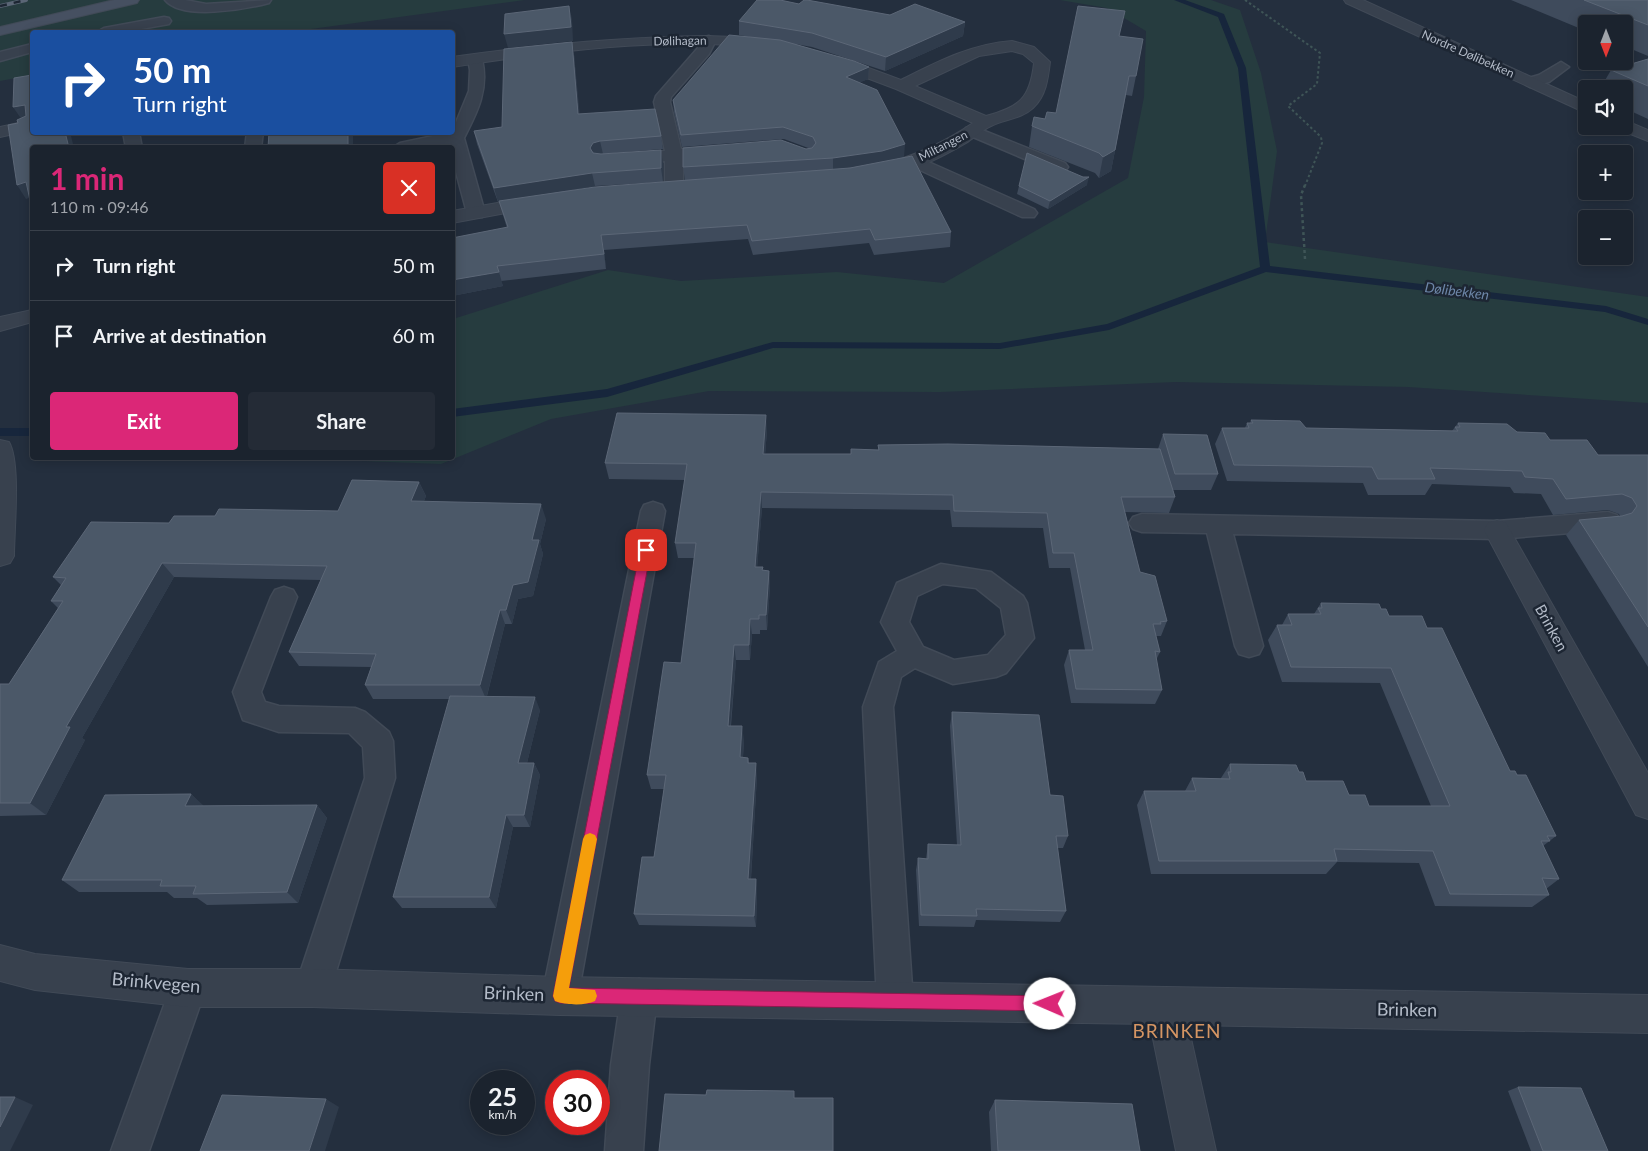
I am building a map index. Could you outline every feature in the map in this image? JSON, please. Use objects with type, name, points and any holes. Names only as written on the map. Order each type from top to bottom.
[{"type":"main road","points":[[0,31],[132,0]]},
{"type":"street","name":"Nordre Dølibekken","points":[[1351,0],[1578,104]]},
{"type":"street","name":"Dølihagan","points":[[455,62],[590,44],[708,40],[746,41],[773,45]]},
{"type":"street","points":[[820,56],[902,86],[978,126],[1020,111],[1030,103],[1041,76],[1042,62],[1036,53],[1022,48],[989,47],[902,86]]},
{"type":"street","points":[[0,132],[30,125]]},
{"type":"street","name":"Miltangen","points":[[858,173],[883,170],[916,161],[946,147],[978,126]]},
{"type":"street","points":[[1633,129],[1648,136]]},
{"type":"street","points":[[655,188],[683,186]]},
{"type":"street","points":[[455,216],[556,199]]},
{"type":"street","points":[[0,324],[30,316]]},
{"type":"street","points":[[0,448],[3,485],[0,556]]},
{"type":"street","name":"Brinken","points":[[1497,530],[1648,804]]},
{"type":"street","name":"Brinkvegen","points":[[0,963],[35,972],[188,988],[313,988]]},
{"type":"street","name":"Brinken","points":[[313,988],[560,996],[1648,1014]]},
{"type":"street","points":[[1165,1006],[1196,1151]]},
{"type":"lane","points":[[172,0],[201,9],[222,9],[264,0]]},
{"type":"lane","points":[[115,30],[164,21]]},
{"type":"lane","points":[[683,186],[662,102],[664,96],[704,51],[708,40]]},
{"type":"lane","points":[[0,57],[30,49]]},
{"type":"lane","points":[[475,59],[480,74],[475,98],[456,138],[460,186],[476,212]]},
{"type":"lane","points":[[1530,82],[1544,79],[1561,67]]},
{"type":"lane","points":[[648,114],[665,113]]},
{"type":"lane","points":[[978,126],[1070,172]]},
{"type":"lane","points":[[417,145],[456,138]]},
{"type":"lane","points":[[612,160],[738,150]]},
{"type":"lane","points":[[916,161],[1028,212]]},
{"type":"lane","points":[[560,996],[653,512]]},
{"type":"lane","points":[[1142,523],[1218,526],[1497,530],[1608,521]]},
{"type":"lane","points":[[1218,526],[1249,646]]},
{"type":"lane","points":[[941,574],[982,579],[1014,603],[1020,638],[996,665],[954,672],[913,655],[895,622],[906,590],[941,574]]},
{"type":"lane","points":[[284,597],[247,692],[252,711],[279,719],[355,721],[378,741],[380,778],[313,988]]},
{"type":"lane","points":[[895,1001],[878,707],[889,670],[913,655]]},
{"type":"lane","points":[[130,1151],[188,988]]},
{"type":"lane","points":[[624,1151],[630,1066],[638,997]]},
{"type":"path","points":[[1245,0],[1320,53],[1317,84],[1288,106],[1320,137],[1322,143],[1301,195],[1304,259]]},
{"type":"green space","points":[[0,0],[525,0],[304,30],[30,30],[30,75],[0,81]]},
{"type":"green space","points":[[1060,0],[1211,0],[1240,10],[1261,73],[1277,151],[1265,242],[1648,297],[1648,403],[1408,387],[1175,382],[940,392],[709,391],[551,419],[455,458],[455,318],[608,270],[681,281],[837,272],[944,283],[1128,178],[1144,97],[1146,31],[1107,8]]},
{"type":"green space","points":[[336,460],[451,460],[441,464]]},
{"type":"building","points":[[757,0],[780,0],[799,4],[807,0],[890,15],[915,4],[965,22],[886,57],[812,33],[739,21]]},
{"type":"building","points":[[1584,0],[1648,0],[1648,25],[1633,19],[1633,15],[1622,15]]},
{"type":"building","points":[[569,6],[571,27],[504,34],[505,14]]},
{"type":"building","points":[[1078,6],[1125,11],[1119,36],[1143,39],[1136,76],[1129,76],[1115,150],[1103,157],[1099,153],[1032,126],[1034,117],[1045,119],[1047,112],[1056,113]]},
{"type":"building","points":[[729,35],[780,40],[869,67],[846,77],[877,90],[905,144],[882,151],[833,158],[683,167],[683,148],[781,140],[806,149],[812,148],[816,143],[813,137],[783,127],[681,135],[673,100]]},
{"type":"building","points":[[572,42],[578,114],[655,109],[661,136],[600,141],[593,143],[590,148],[593,153],[661,150],[661,168],[592,173],[494,188],[474,131],[502,127],[504,49]]},
{"type":"building","points":[[1648,59],[1648,86],[1611,70],[1633,70],[1633,63]]},
{"type":"building","points":[[30,75],[30,135],[66,135],[68,145],[30,145],[30,200],[26,182],[17,185],[8,125],[18,123],[17,120],[26,116],[25,105],[13,107],[14,78]]},
{"type":"building","points":[[269,135],[348,135],[348,145],[268,145]]},
{"type":"building","points":[[1027,153],[1083,177],[1089,177],[1050,201],[1019,186]]},
{"type":"building","points":[[912,156],[951,232],[875,240],[870,229],[752,241],[747,225],[601,235],[604,254],[497,266],[499,272],[455,279],[455,237],[508,227],[499,201],[595,187],[850,168]]},
{"type":"building","points":[[617,413],[766,415],[763,454],[851,454],[851,449],[879,450],[878,445],[948,444],[1160,449],[1175,497],[1121,497],[1140,572],[1155,576],[1167,621],[1160,622],[1161,624],[1153,624],[1160,652],[1155,651],[1162,690],[1076,689],[1069,650],[1093,650],[1074,553],[1053,553],[1047,513],[954,511],[953,495],[761,492],[755,567],[763,567],[762,570],[769,571],[766,615],[759,615],[759,619],[750,619],[749,645],[734,645],[728,726],[742,726],[740,757],[748,758],[748,763],[756,763],[748,879],[756,879],[754,916],[634,914],[642,857],[654,857],[666,775],[647,775],[664,662],[681,663],[696,543],[675,543],[687,464],[605,463]]},
{"type":"building","points":[[1251,420],[1300,421],[1306,428],[1458,431],[1455,427],[1460,427],[1458,423],[1507,424],[1517,432],[1545,433],[1550,440],[1587,440],[1598,455],[1648,455],[1648,627],[1579,520],[1622,516],[1632,513],[1637,506],[1632,498],[1622,494],[1566,499],[1553,479],[1525,477],[1522,471],[1430,468],[1435,479],[1378,479],[1372,467],[1234,465],[1222,428],[1249,428],[1247,423],[1253,423]]},
{"type":"building","points":[[1163,434],[1207,435],[1218,474],[1175,474]]},
{"type":"building","points":[[352,480],[419,482],[411,501],[541,504],[532,540],[539,540],[528,582],[513,585],[506,610],[500,610],[480,685],[365,685],[376,654],[289,652],[327,566],[162,563],[66,727],[70,727],[30,803],[0,803],[0,684],[9,684],[63,601],[51,601],[66,578],[53,577],[91,522],[169,523],[174,516],[215,516],[219,509],[338,511]]},
{"type":"building","points":[[1321,603],[1379,604],[1381,609],[1386,609],[1389,616],[1422,616],[1427,628],[1442,628],[1510,771],[1515,771],[1517,775],[1526,775],[1556,836],[1547,836],[1550,841],[1541,841],[1559,879],[1542,878],[1549,895],[1450,894],[1433,851],[1334,849],[1337,861],[1159,861],[1144,791],[1196,791],[1192,778],[1230,779],[1228,772],[1231,772],[1230,764],[1296,765],[1299,772],[1303,772],[1306,781],[1343,781],[1349,795],[1365,795],[1369,806],[1450,806],[1391,668],[1291,667],[1277,625],[1292,625],[1288,614],[1321,614],[1318,608],[1322,608]]},
{"type":"building","points":[[450,696],[535,697],[518,763],[534,763],[524,815],[506,815],[489,897],[393,897]]},
{"type":"building","points":[[952,712],[1039,715],[1050,795],[1063,796],[1068,836],[1056,836],[1066,911],[976,909],[977,916],[921,915],[918,858],[928,859],[928,844],[961,845]]},
{"type":"building","points":[[191,794],[185,806],[317,805],[287,892],[193,894],[196,886],[160,886],[162,880],[62,880],[105,795]]},
{"type":"building","points":[[1518,1087],[1581,1088],[1608,1151],[1543,1151]]},
{"type":"building","points":[[707,1090],[794,1091],[794,1098],[833,1098],[833,1151],[659,1151],[665,1094],[706,1095]]},
{"type":"building","points":[[222,1095],[326,1099],[309,1151],[200,1151]]},
{"type":"building","points":[[0,1097],[15,1097],[0,1127]]},
{"type":"building","points":[[995,1100],[1132,1104],[1140,1151],[998,1151]]},
{"type":"waterway","points":[[1178,0],[1221,16],[1242,68],[1265,269]]},
{"type":"waterway","points":[[455,413],[607,393],[773,345],[1000,346],[1109,327],[1265,269]]},
{"type":"waterway","name":"Dølibekken","points":[[1265,269],[1606,309],[1648,322]]},
{"type":"waterway","points":[[0,432],[30,432]]},
{"type":"railway","points":[[0,6],[26,0]]},
{"type":"slow traffic","points":[[590,839],[560,996],[590,996]]},
{"type":"district","name":"BRINKEN","points":[[1177,1031]]},
{"type":"route","points":[[646,550],[560,996],[1050,1004]]}]
